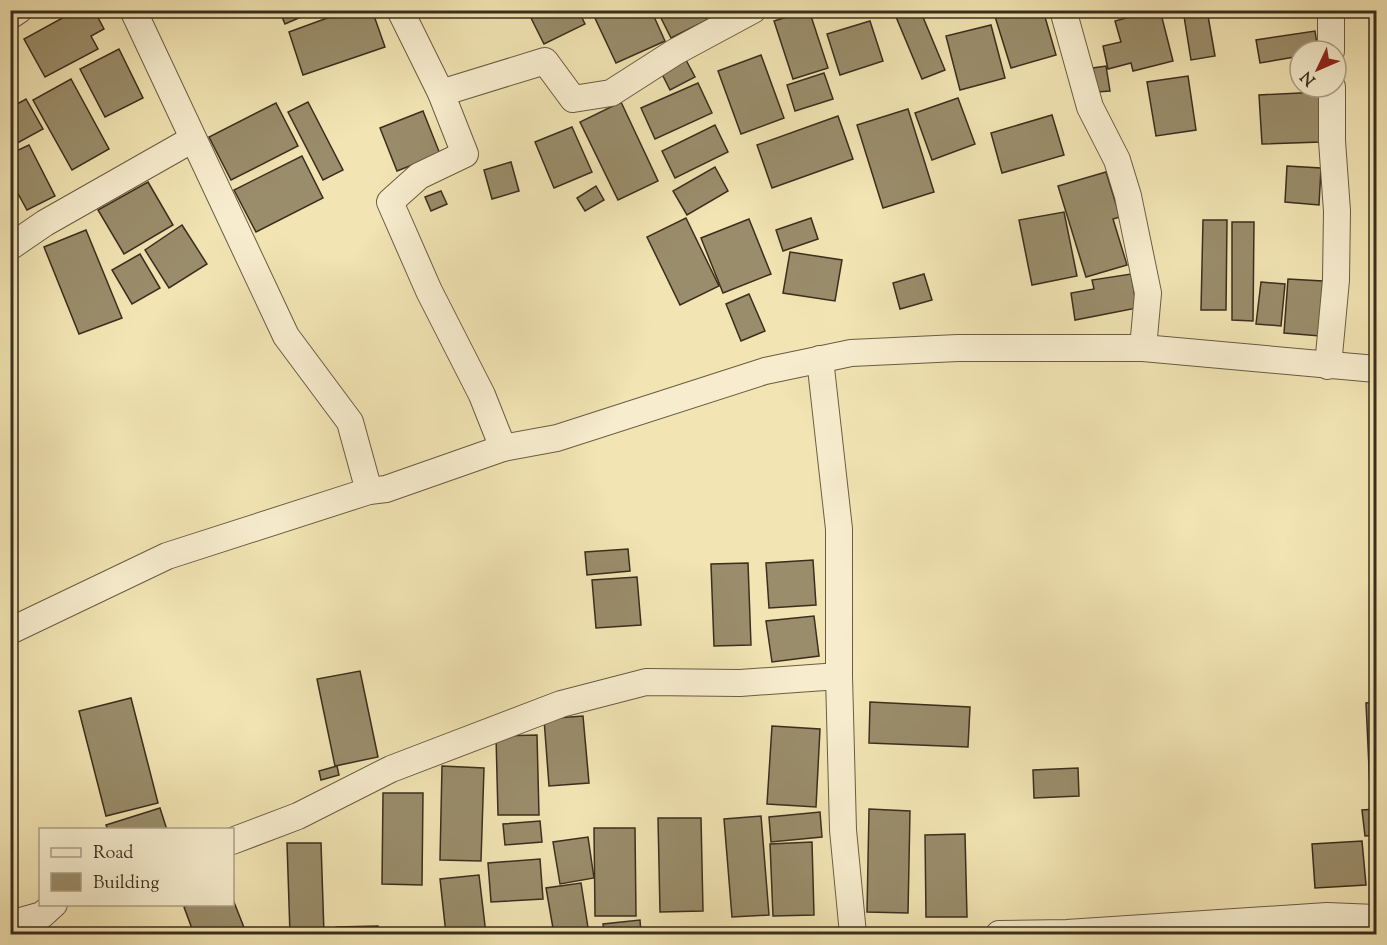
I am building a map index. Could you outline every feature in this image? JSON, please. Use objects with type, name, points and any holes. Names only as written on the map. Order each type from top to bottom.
[{"type":"street","points":[[10,16],[19,10]]},
{"type":"street","points":[[133,10],[286,336],[350,422],[369,491]]},
{"type":"street","points":[[400,10],[441,93],[465,154],[419,176],[390,202],[429,291],[482,395],[503,448]]},
{"type":"street","points":[[441,93],[545,61],[573,99],[611,93],[675,52],[753,10]]},
{"type":"street","points":[[1063,10],[1090,107],[1117,160],[1128,196],[1148,293],[1143,348]]},
{"type":"street","points":[[1331,10],[1331,39]]},
{"type":"street","points":[[1328,366],[1336,280],[1337,222],[1332,99]]},
{"type":"street","points":[[10,247],[45,223],[193,139]]},
{"type":"street","points":[[10,631],[167,556],[369,491],[386,489],[503,448],[558,438],[765,371],[851,353],[958,348],[1143,348],[1377,369]]},
{"type":"street","points":[[820,359],[839,529],[839,675],[843,830],[853,934]]},
{"type":"street","points":[[234,840],[298,816],[391,769],[561,705],[646,682],[740,683],[839,675]]},
{"type":"street","points":[[10,924],[42,915],[52,906]]},
{"type":"street","points":[[999,934],[1067,933],[1327,916],[1377,918]]},
{"type":"building","points":[[77,10],[94,10],[104,29],[91,36],[98,49],[45,77],[24,39]]},
{"type":"building","points":[[279,10],[317,10],[285,24]]},
{"type":"building","points":[[349,10],[372,10],[385,47],[303,75],[289,32]]},
{"type":"building","points":[[527,10],[578,10],[585,24],[544,44]]},
{"type":"building","points":[[606,10],[651,10],[665,41],[616,63],[594,16]]},
{"type":"building","points":[[657,10],[702,10],[707,20],[671,38]]},
{"type":"building","points":[[809,10],[828,68],[793,79],[774,21]]},
{"type":"building","points":[[920,10],[945,70],[922,79],[894,12]]},
{"type":"building","points":[[993,10],[1043,10],[1056,55],[1011,68]]},
{"type":"building","points":[[1160,10],[1173,61],[1133,71],[1131,63],[1108,69],[1103,46],[1121,42],[1115,21]]},
{"type":"building","points":[[1183,10],[1207,10],[1215,56],[1191,60]]},
{"type":"building","points":[[870,21],[883,61],[840,75],[827,34]]},
{"type":"building","points":[[991,25],[1005,78],[960,90],[946,36]]},
{"type":"building","points":[[1315,31],[1316,39],[1288,39],[1288,58],[1260,63],[1256,40]]},
{"type":"building","points":[[119,49],[143,98],[105,117],[80,69]]},
{"type":"building","points":[[761,55],[784,118],[741,134],[718,71]]},
{"type":"building","points":[[686,60],[695,77],[670,90],[662,74]]},
{"type":"building","points":[[1106,66],[1110,91],[1097,92],[1093,68]]},
{"type":"building","points":[[824,73],[833,99],[795,111],[787,85]]},
{"type":"building","points":[[1188,76],[1196,130],[1156,136],[1147,82]]},
{"type":"building","points":[[71,79],[109,149],[72,170],[33,100]]},
{"type":"building","points":[[698,83],[712,113],[655,139],[641,108]]},
{"type":"building","points":[[1288,94],[1288,99],[1319,99],[1321,142],[1262,144],[1259,95]]},
{"type":"building","points":[[958,98],[975,144],[932,160],[915,113]]},
{"type":"building","points":[[26,99],[43,129],[10,147],[10,108]]},
{"type":"building","points":[[308,102],[343,170],[323,180],[288,112]]},
{"type":"building","points":[[621,102],[658,181],[618,200],[580,122]]},
{"type":"building","points":[[276,103],[298,146],[231,180],[209,137]]},
{"type":"building","points":[[908,109],[934,192],[883,208],[857,125]]},
{"type":"building","points":[[423,111],[440,154],[397,171],[380,128]]},
{"type":"building","points":[[1052,115],[1064,155],[1002,173],[991,133]]},
{"type":"building","points":[[838,116],[853,159],[772,188],[757,145]]},
{"type":"building","points":[[715,125],[728,152],[675,178],[662,151]]},
{"type":"building","points":[[572,127],[592,172],[554,188],[535,142]]},
{"type":"building","points":[[29,145],[55,196],[27,210],[10,179],[10,154]]},
{"type":"building","points":[[302,156],[323,198],[256,232],[234,190]]},
{"type":"building","points":[[511,162],[519,191],[492,199],[484,170]]},
{"type":"building","points":[[1287,166],[1321,168],[1319,205],[1285,202]]},
{"type":"building","points":[[715,167],[728,191],[687,215],[673,191]]},
{"type":"building","points":[[1106,172],[1120,217],[1113,219],[1127,265],[1086,277],[1058,186]]},
{"type":"building","points":[[148,182],[173,225],[124,254],[98,210]]},
{"type":"building","points":[[596,186],[604,200],[585,211],[577,198]]},
{"type":"building","points":[[441,191],[447,204],[431,211],[425,197]]},
{"type":"building","points":[[1064,212],[1077,276],[1032,285],[1019,220]]},
{"type":"building","points":[[686,218],[719,286],[680,305],[647,237]]},
{"type":"building","points":[[811,218],[818,239],[783,251],[776,230]]},
{"type":"building","points":[[749,219],[771,274],[723,293],[701,238]]},
{"type":"building","points":[[1203,220],[1227,220],[1226,310],[1201,310]]},
{"type":"building","points":[[1232,222],[1254,222],[1253,321],[1232,320]]},
{"type":"building","points":[[182,225],[207,264],[169,288],[145,250]]},
{"type":"building","points":[[86,230],[122,318],[79,334],[44,247]]},
{"type":"building","points":[[790,252],[842,260],[835,301],[783,293]]},
{"type":"building","points":[[140,254],[160,288],[132,304],[112,270]]},
{"type":"building","points":[[924,274],[932,300],[900,309],[893,283]]},
{"type":"building","points":[[1131,274],[1137,308],[1075,320],[1071,293],[1094,289],[1092,280]]},
{"type":"building","points":[[1288,279],[1323,281],[1320,336],[1284,333]]},
{"type":"building","points":[[1261,282],[1285,284],[1281,326],[1256,324]]},
{"type":"building","points":[[749,294],[765,331],[741,341],[726,304]]},
{"type":"building","points":[[628,549],[630,571],[587,575],[585,552]]},
{"type":"building","points":[[813,560],[816,605],[769,608],[766,563]]},
{"type":"building","points":[[748,563],[751,645],[714,646],[711,564]]},
{"type":"building","points":[[637,577],[641,625],[596,628],[592,580]]},
{"type":"building","points":[[814,616],[819,656],[772,662],[766,621]]},
{"type":"building","points":[[360,671],[378,757],[335,766],[317,679]]},
{"type":"building","points":[[131,698],[158,803],[106,816],[79,711]]},
{"type":"building","points":[[870,702],[970,707],[968,747],[869,743]]},
{"type":"building","points":[[1376,702],[1376,789],[1370,789],[1366,703]]},
{"type":"building","points":[[583,716],[589,783],[549,786],[544,719]]},
{"type":"building","points":[[772,726],[820,729],[816,807],[767,804]]},
{"type":"building","points":[[537,735],[539,815],[498,815],[496,736]]},
{"type":"building","points":[[337,766],[339,775],[321,780],[319,771]]},
{"type":"building","points":[[442,766],[484,768],[481,861],[440,860]]},
{"type":"building","points":[[1078,768],[1079,796],[1034,798],[1033,770]]},
{"type":"building","points":[[383,793],[423,793],[422,885],[382,884]]},
{"type":"building","points":[[160,808],[166,828],[107,828],[106,825]]},
{"type":"building","points":[[869,809],[910,811],[908,913],[867,912]]},
{"type":"building","points":[[1376,809],[1376,835],[1365,836],[1362,810]]},
{"type":"building","points":[[820,812],[822,837],[771,842],[769,817]]},
{"type":"building","points":[[761,816],[769,915],[732,917],[724,819]]},
{"type":"building","points":[[658,818],[701,818],[703,911],[660,912]]},
{"type":"building","points":[[540,821],[542,842],[505,845],[503,824]]},
{"type":"building","points":[[594,828],[635,828],[636,916],[595,916]]},
{"type":"building","points":[[965,834],[967,917],[926,917],[925,835]]},
{"type":"building","points":[[588,837],[594,878],[560,884],[553,842]]},
{"type":"building","points":[[1362,841],[1366,885],[1315,888],[1312,844]]},
{"type":"building","points":[[812,842],[814,915],[773,916],[770,844]]},
{"type":"building","points":[[287,843],[321,843],[324,934],[290,934]]},
{"type":"building","points":[[540,859],[543,899],[491,902],[488,863]]},
{"type":"building","points":[[479,875],[486,934],[446,934],[440,879]]},
{"type":"building","points":[[581,883],[589,934],[554,934],[546,888]]},
{"type":"building","points":[[234,902],[245,930],[234,934],[194,934],[184,907],[234,906]]},
{"type":"building","points":[[640,920],[641,934],[604,934],[603,924]]},
{"type":"building","points":[[378,926],[378,934],[336,934],[336,927]]}]
